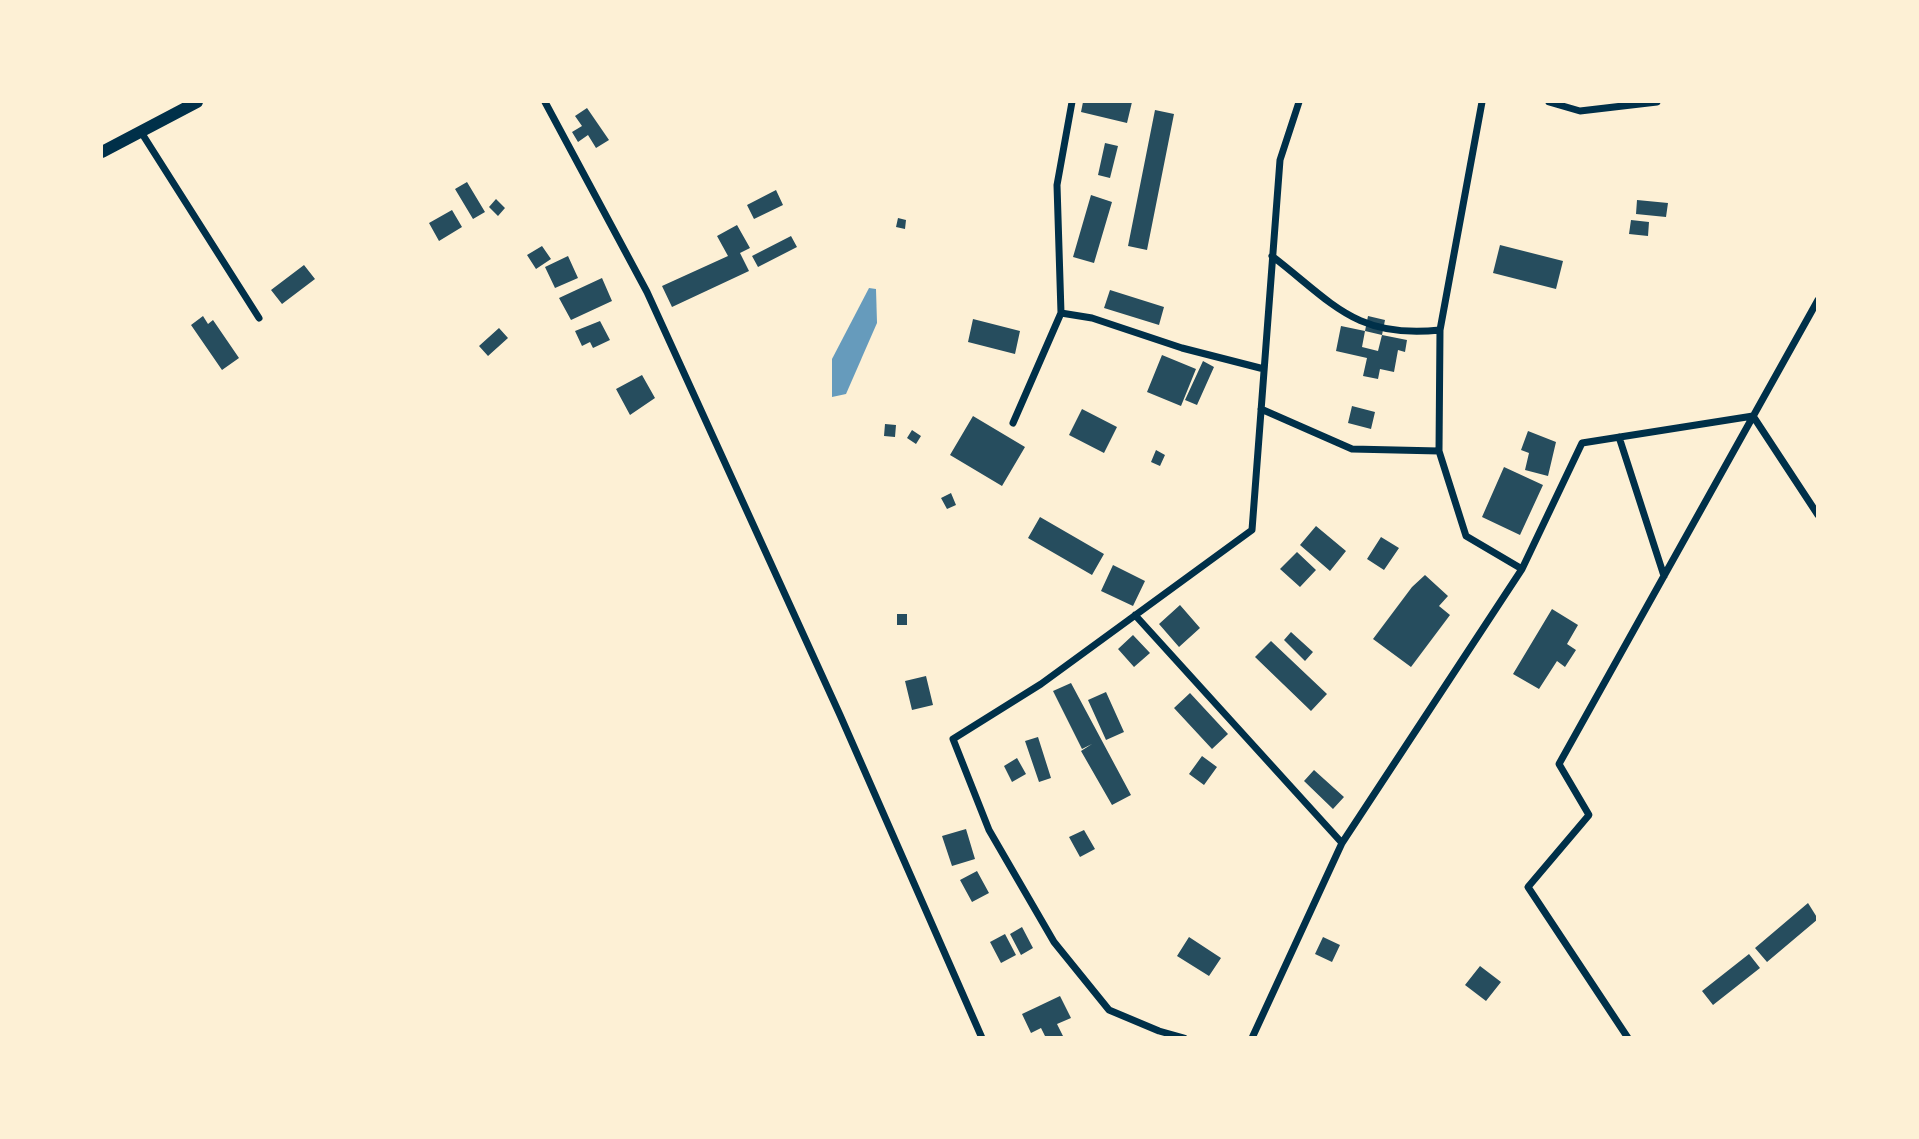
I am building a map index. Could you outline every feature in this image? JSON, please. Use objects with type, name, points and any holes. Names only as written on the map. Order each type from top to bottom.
[{"type":"highway","points":[[102,152],[197,102]]},
{"type":"street","points":[[545,102],[647,292],[840,715],[982,1038]]},
{"type":"street","points":[[1013,424],[1061,313],[1057,185],[1072,102]]},
{"type":"street","points":[[1184,1038],[1159,1031],[1109,1010],[1054,942],[989,830],[953,739],[1041,684],[1252,530],[1280,160],[1299,102]]},
{"type":"street","points":[[1482,102],[1440,330],[1439,451],[1466,536],[1522,569]]},
{"type":"street","points":[[1549,102],[1580,111],[1657,102]]},
{"type":"street","points":[[141,132],[259,318]]},
{"type":"street","points":[[1272,256],[1346,316],[1363,325],[1416,333],[1440,330]]},
{"type":"street","points":[[1628,1038],[1528,887],[1589,815],[1559,764],[1818,300]]},
{"type":"street","points":[[1061,313],[1092,318],[1182,348],[1264,369]]},
{"type":"street","points":[[1261,409],[1352,449],[1439,451]]},
{"type":"street","points":[[1252,1038],[1342,843],[1522,569],[1582,443],[1753,416]]},
{"type":"street","points":[[1753,416],[1818,515]]},
{"type":"street","points":[[1619,437],[1664,576]]},
{"type":"street","points":[[1135,615],[1342,843]]},
{"type":"water","points":[[869,288],[876,289],[877,323],[846,394],[832,397],[832,359]]},
{"type":"building","points":[[1083,102],[1132,102],[1127,123],[1081,112]]},
{"type":"building","points":[[587,108],[609,140],[596,148],[588,135],[578,142],[572,132],[582,126],[575,116]]},
{"type":"building","points":[[1155,110],[1174,114],[1147,250],[1128,246]]},
{"type":"building","points":[[1105,143],[1118,146],[1110,178],[1098,175]]},
{"type":"building","points":[[467,182],[485,212],[473,219],[455,189]]},
{"type":"building","points":[[776,190],[783,205],[754,219],[747,205]]},
{"type":"building","points":[[1091,195],[1112,202],[1094,263],[1073,257]]},
{"type":"building","points":[[496,199],[505,208],[498,216],[489,207]]},
{"type":"building","points":[[1637,200],[1668,203],[1666,217],[1636,214]]},
{"type":"building","points":[[452,210],[462,227],[439,241],[429,223]]},
{"type":"building","points":[[898,218],[906,220],[905,229],[896,227]]},
{"type":"building","points":[[1631,220],[1649,222],[1648,236],[1629,234]]},
{"type":"building","points":[[737,225],[750,248],[740,253],[749,271],[672,307],[662,286],[728,256],[717,236]]},
{"type":"building","points":[[791,236],[797,247],[758,267],[752,256]]},
{"type":"building","points":[[1500,245],[1563,261],[1556,289],[1493,273]]},
{"type":"building","points":[[542,246],[551,259],[536,269],[527,255]]},
{"type":"building","points":[[568,256],[578,278],[555,288],[545,267]]},
{"type":"building","points":[[304,265],[315,279],[282,304],[271,290]]},
{"type":"building","points":[[602,278],[612,301],[571,320],[559,298]]},
{"type":"building","points":[[1110,290],[1164,307],[1159,325],[1104,308]]},
{"type":"building","points":[[203,316],[208,324],[213,320],[239,358],[222,370],[191,325]]},
{"type":"building","points":[[1368,316],[1385,320],[1382,335],[1365,331]]},
{"type":"building","points":[[973,319],[1020,331],[1015,354],[968,342]]},
{"type":"building","points":[[600,321],[610,340],[593,348],[590,342],[582,346],[575,331]]},
{"type":"building","points":[[1341,326],[1365,331],[1362,347],[1378,351],[1382,335],[1407,340],[1405,352],[1398,350],[1394,372],[1380,369],[1378,379],[1363,376],[1367,358],[1336,351]]},
{"type":"building","points":[[499,328],[508,338],[488,356],[479,346]]},
{"type":"building","points":[[1162,355],[1196,369],[1181,406],[1147,392]]},
{"type":"building","points":[[1203,361],[1214,367],[1197,405],[1185,400]]},
{"type":"building","points":[[642,375],[655,398],[630,415],[616,389]]},
{"type":"building","points":[[1352,406],[1375,412],[1371,429],[1348,423]]},
{"type":"building","points":[[1082,409],[1117,427],[1104,453],[1069,435]]},
{"type":"building","points":[[973,416],[1025,447],[1002,486],[950,455]]},
{"type":"building","points":[[885,424],[896,425],[895,437],[884,436]]},
{"type":"building","points":[[912,430],[921,436],[916,444],[907,438]]},
{"type":"building","points":[[1528,431],[1556,442],[1548,476],[1525,470],[1529,453],[1521,450]]},
{"type":"building","points":[[1156,450],[1165,455],[1160,466],[1151,462]]},
{"type":"building","points":[[1504,467],[1543,485],[1520,535],[1482,517]]},
{"type":"building","points":[[951,493],[956,505],[947,509],[941,498]]},
{"type":"building","points":[[1040,517],[1104,554],[1092,575],[1028,538]]},
{"type":"building","points":[[1316,526],[1346,551],[1330,571],[1300,545]]},
{"type":"building","points":[[1381,537],[1399,548],[1384,570],[1367,559]]},
{"type":"building","points":[[1297,552],[1316,570],[1300,587],[1280,569]]},
{"type":"building","points":[[1113,565],[1145,581],[1133,606],[1101,591]]},
{"type":"building","points":[[1425,575],[1448,596],[1439,606],[1450,615],[1411,667],[1373,639],[1412,587]]},
{"type":"building","points":[[1180,605],[1200,628],[1179,647],[1159,624]]},
{"type":"building","points":[[1552,609],[1578,625],[1567,644],[1576,650],[1565,667],[1557,661],[1539,689],[1513,674]]},
{"type":"building","points":[[897,614],[907,614],[907,625],[897,625]]},
{"type":"building","points":[[1291,632],[1313,652],[1305,661],[1284,640]]},
{"type":"building","points":[[1133,635],[1150,653],[1134,667],[1118,649]]},
{"type":"building","points":[[1271,641],[1327,694],[1311,711],[1255,657]]},
{"type":"building","points":[[926,676],[933,705],[912,710],[905,681]]},
{"type":"building","points":[[1071,683],[1131,795],[1112,805],[1081,751],[1092,744],[1082,749],[1053,691]]},
{"type":"building","points":[[1106,692],[1124,732],[1106,740],[1088,700]]},
{"type":"building","points":[[1190,693],[1228,734],[1212,749],[1174,708]]},
{"type":"building","points":[[1038,737],[1051,778],[1039,782],[1025,741]]},
{"type":"building","points":[[1202,756],[1217,767],[1204,785],[1189,774]]},
{"type":"building","points":[[1017,758],[1026,774],[1012,782],[1004,766]]},
{"type":"building","points":[[1314,770],[1344,797],[1333,809],[1304,781]]},
{"type":"building","points":[[966,829],[975,859],[952,866],[942,836]]},
{"type":"building","points":[[1084,830],[1095,849],[1080,857],[1069,837]]},
{"type":"building","points":[[977,871],[989,893],[972,902],[960,880]]},
{"type":"building","points":[[1808,903],[1818,919],[1767,962],[1755,948]]},
{"type":"building","points":[[1022,927],[1033,948],[1021,955],[1010,934]]},
{"type":"building","points":[[1005,934],[1016,955],[1001,963],[990,942]]},
{"type":"building","points":[[1189,937],[1221,958],[1209,976],[1177,956]]},
{"type":"building","points":[[1323,937],[1340,945],[1332,962],[1315,954]]},
{"type":"building","points":[[1749,954],[1760,968],[1713,1005],[1702,991]]},
{"type":"building","points":[[1480,966],[1501,982],[1486,1001],[1465,985]]},
{"type":"building","points":[[1060,996],[1071,1018],[1057,1024],[1064,1038],[1046,1038],[1041,1028],[1031,1033],[1022,1014]]}]
